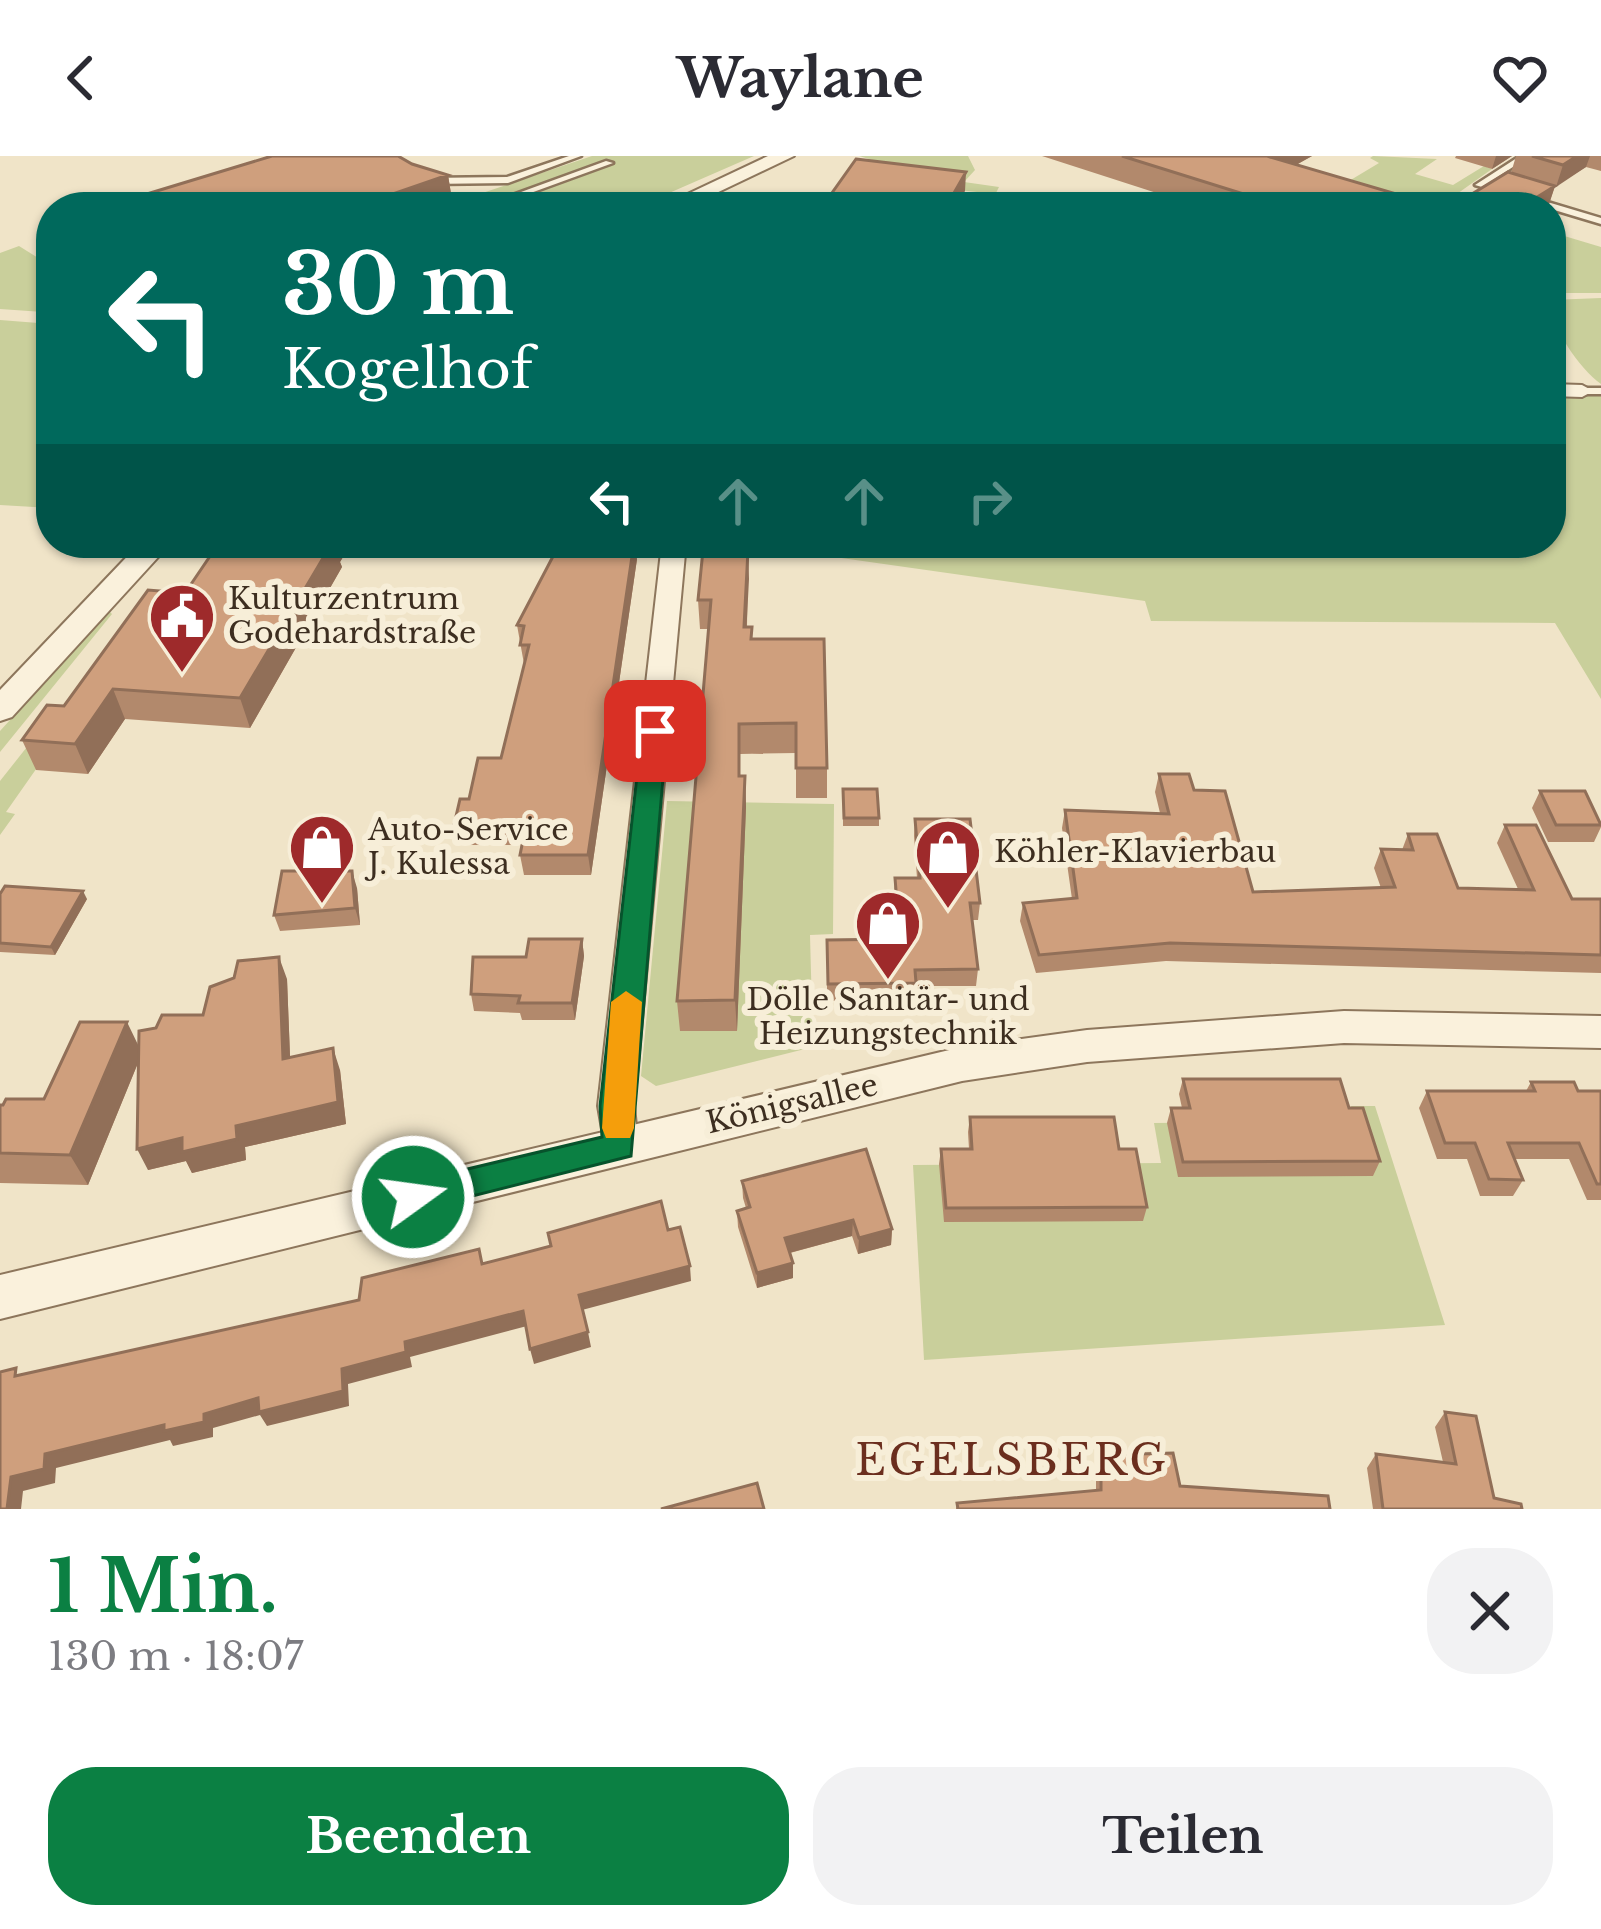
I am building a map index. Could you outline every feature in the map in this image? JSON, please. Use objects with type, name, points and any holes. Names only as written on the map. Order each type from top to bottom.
[{"type":"street","points":[[704,192],[784,156]]},
{"type":"street","points":[[733,192],[813,156]]},
{"type":"street","points":[[0,672],[110,558]]},
{"type":"street","points":[[0,710],[100,597],[142,558]]},
{"type":"street","points":[[620,1147],[616,1106],[672,558]]},
{"type":"street","name":"Königsallee","points":[[0,1297],[962,1064],[1087,1046],[1344,1028],[1601,1032]]},
{"type":"lane","points":[[419,182],[508,179],[577,156]]},
{"type":"lane","points":[[1501,192],[1479,185],[1526,156]]},
{"type":"lane","points":[[528,192],[609,164]]},
{"type":"lane","points":[[1566,210],[1601,220]]},
{"type":"green space","points":[[592,156],[754,156],[671,192],[485,192]]},
{"type":"green space","points":[[859,156],[968,156],[975,170],[964,182],[999,187],[996,192],[977,192],[867,180],[879,162]]},
{"type":"green space","points":[[1370,158],[1437,159],[1415,174],[1453,185],[1484,166],[1492,169],[1460,192],[1320,192],[1379,163]]},
{"type":"green space","points":[[1566,236],[1601,247],[1601,293],[1566,293]]},
{"type":"green space","points":[[19,246],[36,257],[36,312],[0,309],[0,253]]},
{"type":"green space","points":[[1601,298],[1601,384],[1566,342],[1566,299]]},
{"type":"green space","points":[[0,320],[36,323],[36,507],[0,505]]},
{"type":"green space","points":[[1566,396],[1601,396],[1601,699],[1555,623],[1151,621],[1145,601],[841,558],[1566,558]]},
{"type":"green space","points":[[109,611],[112,614],[0,752],[0,731]]},
{"type":"green space","points":[[38,733],[60,735],[6,812],[15,814],[0,835],[0,781]]},
{"type":"green space","points":[[667,801],[834,804],[833,934],[810,935],[813,1047],[656,1086],[641,1076]]},
{"type":"green space","points":[[1351,1106],[1375,1106],[1445,1325],[924,1360],[913,1165],[1161,1163],[1154,1123],[1356,1121]]},
{"type":"building","points":[[272,156],[398,156],[448,175],[399,192],[153,192]]},
{"type":"building","points":[[1122,156],[1272,156],[1390,192],[1237,192]]},
{"type":"building","points":[[1532,156],[1577,156],[1563,165]]},
{"type":"building","points":[[856,159],[966,172],[955,192],[833,192]]},
{"type":"building","points":[[1508,172],[1555,186],[1545,192],[1475,192]]},
{"type":"building","points":[[209,558],[323,558],[240,698],[113,689],[75,744],[22,740],[47,705],[64,706],[148,590],[185,593]]},
{"type":"building","points":[[552,558],[632,558],[588,855],[520,855],[525,830],[519,830],[520,825],[454,825],[460,799],[469,799],[478,758],[501,758],[529,645],[520,645],[524,626],[517,625]]},
{"type":"building","points":[[702,558],[748,558],[744,627],[752,627],[751,639],[824,639],[827,768],[796,768],[796,723],[739,724],[739,776],[745,776],[735,1000],[677,1001],[711,600],[698,600]]},
{"type":"building","points":[[1159,774],[1189,774],[1194,790],[1225,791],[1253,892],[1395,887],[1381,849],[1413,850],[1408,834],[1437,834],[1458,888],[1534,890],[1505,825],[1536,825],[1572,899],[1601,899],[1601,955],[1170,943],[1039,955],[1023,903],[1077,898],[1065,810],[1169,814]]},
{"type":"building","points":[[843,789],[877,789],[879,818],[844,818]]},
{"type":"building","points":[[1540,791],[1585,791],[1601,825],[1556,825]]},
{"type":"building","points":[[915,819],[970,819],[980,903],[970,903],[978,969],[915,970],[916,983],[828,984],[827,940],[900,939],[895,878],[920,878]]},
{"type":"building","points":[[282,871],[352,871],[355,908],[274,915]]},
{"type":"building","points":[[5,886],[83,891],[51,947],[0,943],[0,894]]},
{"type":"building","points":[[529,939],[582,939],[572,1003],[518,1003],[520,996],[471,994],[473,957],[526,957]]},
{"type":"building","points":[[279,957],[283,1059],[333,1048],[338,1102],[236,1126],[237,1139],[182,1152],[182,1138],[137,1149],[139,1031],[156,1028],[162,1015],[203,1015],[210,987],[234,978],[238,961]]},
{"type":"building","points":[[80,1022],[127,1022],[70,1155],[0,1153],[0,1105],[6,1099],[44,1099]]},
{"type":"building","points":[[1183,1079],[1340,1079],[1349,1108],[1363,1108],[1380,1161],[1183,1162],[1171,1108],[1190,1108]]},
{"type":"building","points":[[1531,1082],[1574,1082],[1578,1091],[1601,1091],[1601,1184],[1579,1143],[1508,1143],[1523,1180],[1489,1179],[1475,1143],[1445,1143],[1427,1091],[1535,1091]]},
{"type":"building","points":[[970,1117],[1114,1117],[1119,1149],[1136,1149],[1147,1207],[946,1208],[941,1149],[972,1149]]},
{"type":"building","points":[[866,1149],[892,1229],[859,1238],[853,1220],[785,1238],[793,1263],[757,1273],[737,1211],[750,1207],[742,1181]]},
{"type":"building","points":[[661,1201],[668,1230],[680,1227],[690,1266],[579,1295],[588,1332],[530,1349],[523,1311],[405,1342],[406,1352],[342,1369],[343,1391],[259,1412],[258,1398],[204,1414],[204,1422],[164,1431],[164,1425],[45,1454],[44,1469],[11,1477],[7,1509],[0,1509],[0,1372],[16,1368],[15,1376],[359,1300],[362,1278],[479,1249],[482,1264],[551,1246],[548,1233]]},
{"type":"building","points":[[1445,1412],[1476,1416],[1494,1498],[1521,1504],[1522,1509],[1383,1509],[1376,1454],[1456,1464]]},
{"type":"building","points":[[1173,1453],[1180,1486],[1328,1496],[1330,1509],[958,1509],[957,1503],[1101,1490],[1101,1455]]},
{"type":"building","points":[[757,1483],[764,1509],[661,1509]]},
{"type":"slow traffic","points":[[618,1128],[626,1002]]},
{"type":"place","name":"Kulturzentrum Godehardstraße","points":[[182,675]]},
{"type":"place","name":"Auto-Service J. Kulessa","points":[[322,906]]},
{"type":"place","name":"Köhler-Klavierbau","points":[[948,911]]},
{"type":"place","name":"Dölle Sanitär- und Heizungstechnik","points":[[888,982]]},
{"type":"district","name":"EGELSBERG","points":[[1012,1460]]},
{"type":"route","points":[[413,1197],[620,1147],[616,1106],[655,731]]}]
